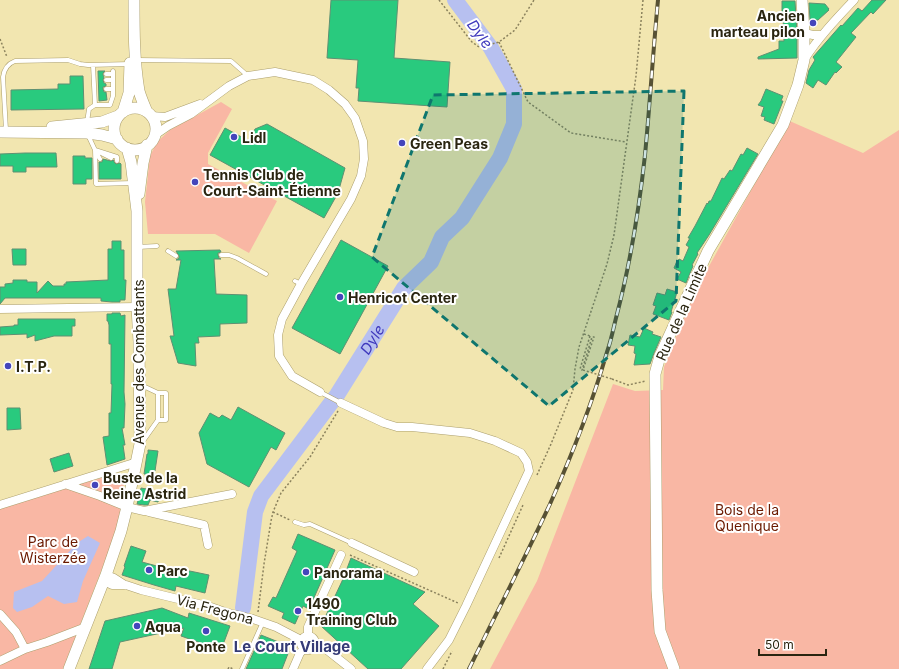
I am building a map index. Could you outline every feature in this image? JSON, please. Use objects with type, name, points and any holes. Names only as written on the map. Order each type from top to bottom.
[{"type":"main road","name":"Rue de la Limite","points":[[674,669],[660,631],[657,590],[655,374],[660,356],[708,251],[783,124],[798,85],[804,60],[802,0]]},
{"type":"main road","points":[[133,62],[140,92],[149,114],[155,122],[156,128],[152,141],[140,149],[134,150],[127,148],[117,139],[114,125],[121,114],[129,93],[133,62],[134,3]]},
{"type":"main road","points":[[3,132],[87,128],[121,114],[128,109],[135,108],[141,109],[149,114]]},
{"type":"main road","points":[[87,128],[102,136],[117,139]]},
{"type":"main road","name":"Avenue des Combattants","points":[[69,669],[105,578],[121,531],[140,444],[137,308],[137,211],[143,163],[147,145]]},
{"type":"main road","name":"Avenue des Combattants","points":[[127,148],[131,162],[137,211]]},
{"type":"street","points":[[804,60],[822,35],[854,0]]},
{"type":"street","points":[[804,33],[822,35]]},
{"type":"street","points":[[155,135],[168,126],[191,114],[230,86],[248,76],[275,72],[313,80],[329,90],[345,104],[355,118],[363,141],[364,159],[361,176],[351,198],[298,282],[282,318],[278,335],[279,356],[292,376],[320,392]]},
{"type":"street","points":[[149,114],[165,118],[213,98]]},
{"type":"street","points":[[0,309],[137,308]]},
{"type":"street","points":[[342,403],[384,424],[397,427],[412,427],[470,433],[495,441],[521,453],[527,462],[530,471],[466,606],[448,640],[427,669]]},
{"type":"street","points":[[0,505],[137,462]]},
{"type":"street","points":[[65,484],[127,507],[204,525],[208,545]]},
{"type":"street","points":[[144,511],[232,494]]},
{"type":"street","points":[[352,543],[414,572]]},
{"type":"street","points":[[304,649],[301,644],[341,555]]},
{"type":"street","name":"Via Fregona","points":[[105,578],[114,578],[126,586],[258,620],[305,638]]},
{"type":"street","points":[[0,614],[16,632],[25,649]]},
{"type":"street","points":[[0,661],[25,649],[86,627]]},
{"type":"street","points":[[305,638],[312,638],[314,640],[314,644]]},
{"type":"street","points":[[293,669],[300,653],[304,649],[310,649],[314,646],[314,644]]},
{"type":"street","points":[[314,644],[322,646],[347,668]]},
{"type":"lane","points":[[3,132],[3,77],[4,69],[10,62],[68,60],[80,64],[93,65],[133,62],[230,61],[248,76]]},
{"type":"lane","points":[[93,65],[96,74],[95,105]]},
{"type":"lane","points":[[100,159],[87,128],[89,109],[95,105],[110,105],[113,96],[113,73],[106,74]]},
{"type":"lane","points":[[106,80],[113,80]]},
{"type":"lane","points":[[106,89],[113,89]]},
{"type":"lane","points":[[106,96],[113,96]]},
{"type":"lane","points":[[95,150],[109,158]]},
{"type":"lane","points":[[95,150],[117,157],[117,161]]},
{"type":"lane","points":[[95,150],[96,184],[102,181],[133,183]]},
{"type":"lane","points":[[137,247],[157,246]]},
{"type":"lane","points":[[168,251],[176,256]]},
{"type":"lane","points":[[221,255],[229,255],[237,258],[266,274]]},
{"type":"lane","points":[[139,384],[158,393],[166,393],[166,420],[158,420]]},
{"type":"lane","points":[[320,392],[342,403]]},
{"type":"lane","points":[[140,444],[158,420],[158,393]]},
{"type":"lane","points":[[295,522],[304,525],[310,524],[352,543]]},
{"type":"lane","points":[[242,669],[258,620]]},
{"type":"path","points":[[439,0],[472,42],[479,47],[499,42],[515,30],[534,0]]},
{"type":"path","points":[[535,480],[573,390],[579,347],[607,264],[614,235],[636,76],[643,0]]},
{"type":"path","points":[[0,39],[8,59]]},
{"type":"path","points":[[499,42],[528,102],[571,133],[627,142]]},
{"type":"path","points":[[584,334],[590,336],[580,369],[582,370],[592,336],[594,337],[584,370],[628,385],[655,378]]},
{"type":"path","points":[[258,620],[264,564],[273,512],[281,493],[310,457],[342,403]]},
{"type":"path","points":[[496,563],[525,502]]},
{"type":"path","points":[[273,512],[295,522]]},
{"type":"path","points":[[350,555],[466,606]]},
{"type":"path","points":[[443,669],[453,649]]},
{"type":"path","points":[[228,669],[228,667],[234,669]]},
{"type":"highlighted area","points":[[684,91],[676,301],[549,406],[372,257],[433,95]]},
{"type":"green space","name":"Tennis Club de Court-Saint-Étienne","points":[[221,102],[232,109],[208,153],[208,164],[277,201],[249,253],[215,234],[148,234],[145,202],[150,156],[157,142],[170,130]]},
{"type":"green space","name":"Bois de la Quenique","points":[[785,119],[863,153],[899,130],[899,669],[490,669],[537,581],[613,384],[635,391],[663,390],[664,367],[698,286],[754,185]]},
{"type":"green space","name":"Parc de Wisterzée","points":[[119,473],[124,479],[123,496],[117,530],[63,669],[0,669],[0,509]]},
{"type":"water","points":[[88,536],[100,543],[83,581],[77,602],[64,604],[48,596],[32,607],[17,612],[13,608],[14,592],[42,581],[77,543]]},
{"type":"building","points":[[331,0],[398,0],[394,58],[450,62],[447,107],[358,101],[359,88],[356,88],[358,60],[327,58]]},
{"type":"building","points":[[872,0],[886,0],[873,14],[871,12],[851,33],[856,37],[836,62],[842,67],[836,73],[835,72],[826,85],[818,80],[813,88],[806,83],[809,70],[815,60],[813,57],[858,8],[862,11]]},
{"type":"building","points":[[782,1],[795,1],[797,58],[758,59],[758,57],[779,49],[779,41],[784,41]]},
{"type":"building","points":[[809,3],[825,4],[829,10],[818,20],[810,20]]},
{"type":"building","points":[[98,71],[105,71],[103,73],[103,80],[106,86],[103,87],[103,89],[104,92],[106,92],[107,100],[99,101]]},
{"type":"building","points":[[70,76],[83,76],[84,109],[11,110],[11,90],[58,89],[58,84],[70,84]]},
{"type":"building","points":[[766,89],[783,96],[781,101],[783,101],[774,124],[764,120],[765,117],[761,116],[764,107],[758,105]]},
{"type":"building","points":[[267,124],[345,168],[338,193],[324,218],[210,155],[225,128],[249,141],[255,129]]},
{"type":"building","points":[[747,148],[758,154],[697,253],[698,254],[692,265],[693,266],[686,283],[677,279],[681,272],[674,268],[679,259],[683,261],[689,247],[686,245],[690,238],[688,238],[707,203],[708,204],[709,201],[711,201],[722,178],[724,179],[730,170],[732,171],[741,154],[743,155]]},
{"type":"building","points":[[56,153],[57,167],[26,167],[26,172],[13,172],[13,166],[0,166],[0,154]]},
{"type":"building","points":[[73,156],[85,156],[85,158],[92,158],[92,179],[86,179],[86,184],[73,184]]},
{"type":"building","points":[[103,159],[111,161],[114,160],[116,164],[121,164],[121,179],[99,179],[99,162],[102,162]]},
{"type":"building","name":"Henricot Center","points":[[341,240],[388,266],[340,354],[292,328]]},
{"type":"building","points":[[112,241],[121,241],[121,250],[124,250],[124,280],[126,280],[125,300],[120,300],[120,302],[112,302],[101,301],[101,298],[5,298],[0,304],[0,287],[5,287],[5,284],[13,283],[13,280],[37,282],[37,293],[48,281],[53,286],[64,286],[66,282],[108,280],[108,249],[112,249]]},
{"type":"building","points":[[12,249],[26,249],[26,265],[13,265]]},
{"type":"building","points":[[220,250],[221,252],[218,253],[218,255],[221,259],[214,259],[216,294],[247,295],[247,323],[220,324],[220,336],[198,337],[199,343],[195,343],[196,366],[178,363],[170,336],[174,336],[168,289],[176,289],[181,260],[176,260],[179,256],[176,251]]},
{"type":"building","points":[[667,289],[677,292],[669,320],[653,314],[656,306],[653,305],[657,293],[665,295]]},
{"type":"building","points":[[120,313],[121,316],[125,315],[125,404],[124,428],[122,428],[125,445],[123,445],[125,459],[107,465],[103,437],[109,436],[109,413],[111,413],[112,384],[111,344],[109,344],[109,325],[107,321],[107,314]]},
{"type":"building","points":[[18,319],[75,319],[75,326],[72,326],[72,336],[54,336],[35,341],[35,335],[27,338],[27,334],[0,335],[0,327],[18,325]]},
{"type":"building","points":[[644,328],[653,332],[652,334],[661,337],[650,364],[634,365],[636,354],[634,353],[635,346],[628,345],[630,335],[640,337]]},
{"type":"building","points":[[238,407],[285,433],[276,450],[271,447],[249,487],[207,464],[199,433],[210,413],[219,418],[222,415],[231,420]]},
{"type":"building","points":[[7,408],[20,408],[21,429],[7,430]]},
{"type":"building","points":[[148,450],[158,451],[155,471],[153,471],[152,475],[144,474]]},
{"type":"building","points":[[69,453],[73,466],[54,472],[50,459]]},
{"type":"building","points":[[141,488],[152,490],[151,493],[160,492],[158,502],[150,500],[148,505],[137,504],[139,497],[136,497],[137,493],[140,493]]},
{"type":"building","name":"Panorama","points":[[298,534],[335,550],[309,609],[303,606],[295,624],[282,618],[284,613],[268,606],[273,597],[276,598],[297,551],[292,548]]},
{"type":"building","name":"Parc","points":[[131,546],[146,551],[142,562],[179,572],[180,569],[209,575],[205,593],[176,586],[175,591],[122,575]]},
{"type":"building","points":[[351,558],[425,592],[413,604],[439,626],[401,669],[368,669],[321,626]]},
{"type":"building","points":[[162,608],[188,618],[189,613],[230,626],[221,650],[181,636],[184,628],[120,642],[112,669],[89,669],[105,621]]},
{"type":"building","points":[[261,635],[281,643],[279,647],[289,651],[282,669],[246,669]]},
{"type":"waterway","name":"Dyle","points":[[243,608],[255,512],[261,496],[337,395],[404,288],[431,262],[442,237],[462,218],[500,158],[514,124],[514,89],[491,48],[455,0]]},
{"type":"railway","points":[[469,669],[558,486],[588,410],[610,344],[626,278],[640,196],[645,155],[658,0]]},
{"type":"place","name":"Ancien marteau pilon","points":[[813,23]]},
{"type":"place","name":"Lidl","points":[[234,137]]},
{"type":"place","name":"Green Peas","points":[[402,143]]},
{"type":"place","name":"Tennis Club de Court-Saint-Étienne","points":[[195,182]]},
{"type":"place","name":"Henricot Center","points":[[340,297]]},
{"type":"place","name":"I.T.P.","points":[[8,366]]},
{"type":"place","name":"Buste de la Reine Astrid","points":[[95,485]]},
{"type":"place","name":"Parc","points":[[149,570]]},
{"type":"place","name":"Panorama","points":[[306,572]]},
{"type":"place","name":"1490 Training Club","points":[[298,611]]},
{"type":"place","name":"Aqua","points":[[137,626]]},
{"type":"place","name":"Ponte","points":[[206,631]]},
{"type":"district","name":"Le Court Village","points":[[292,646]]}]
